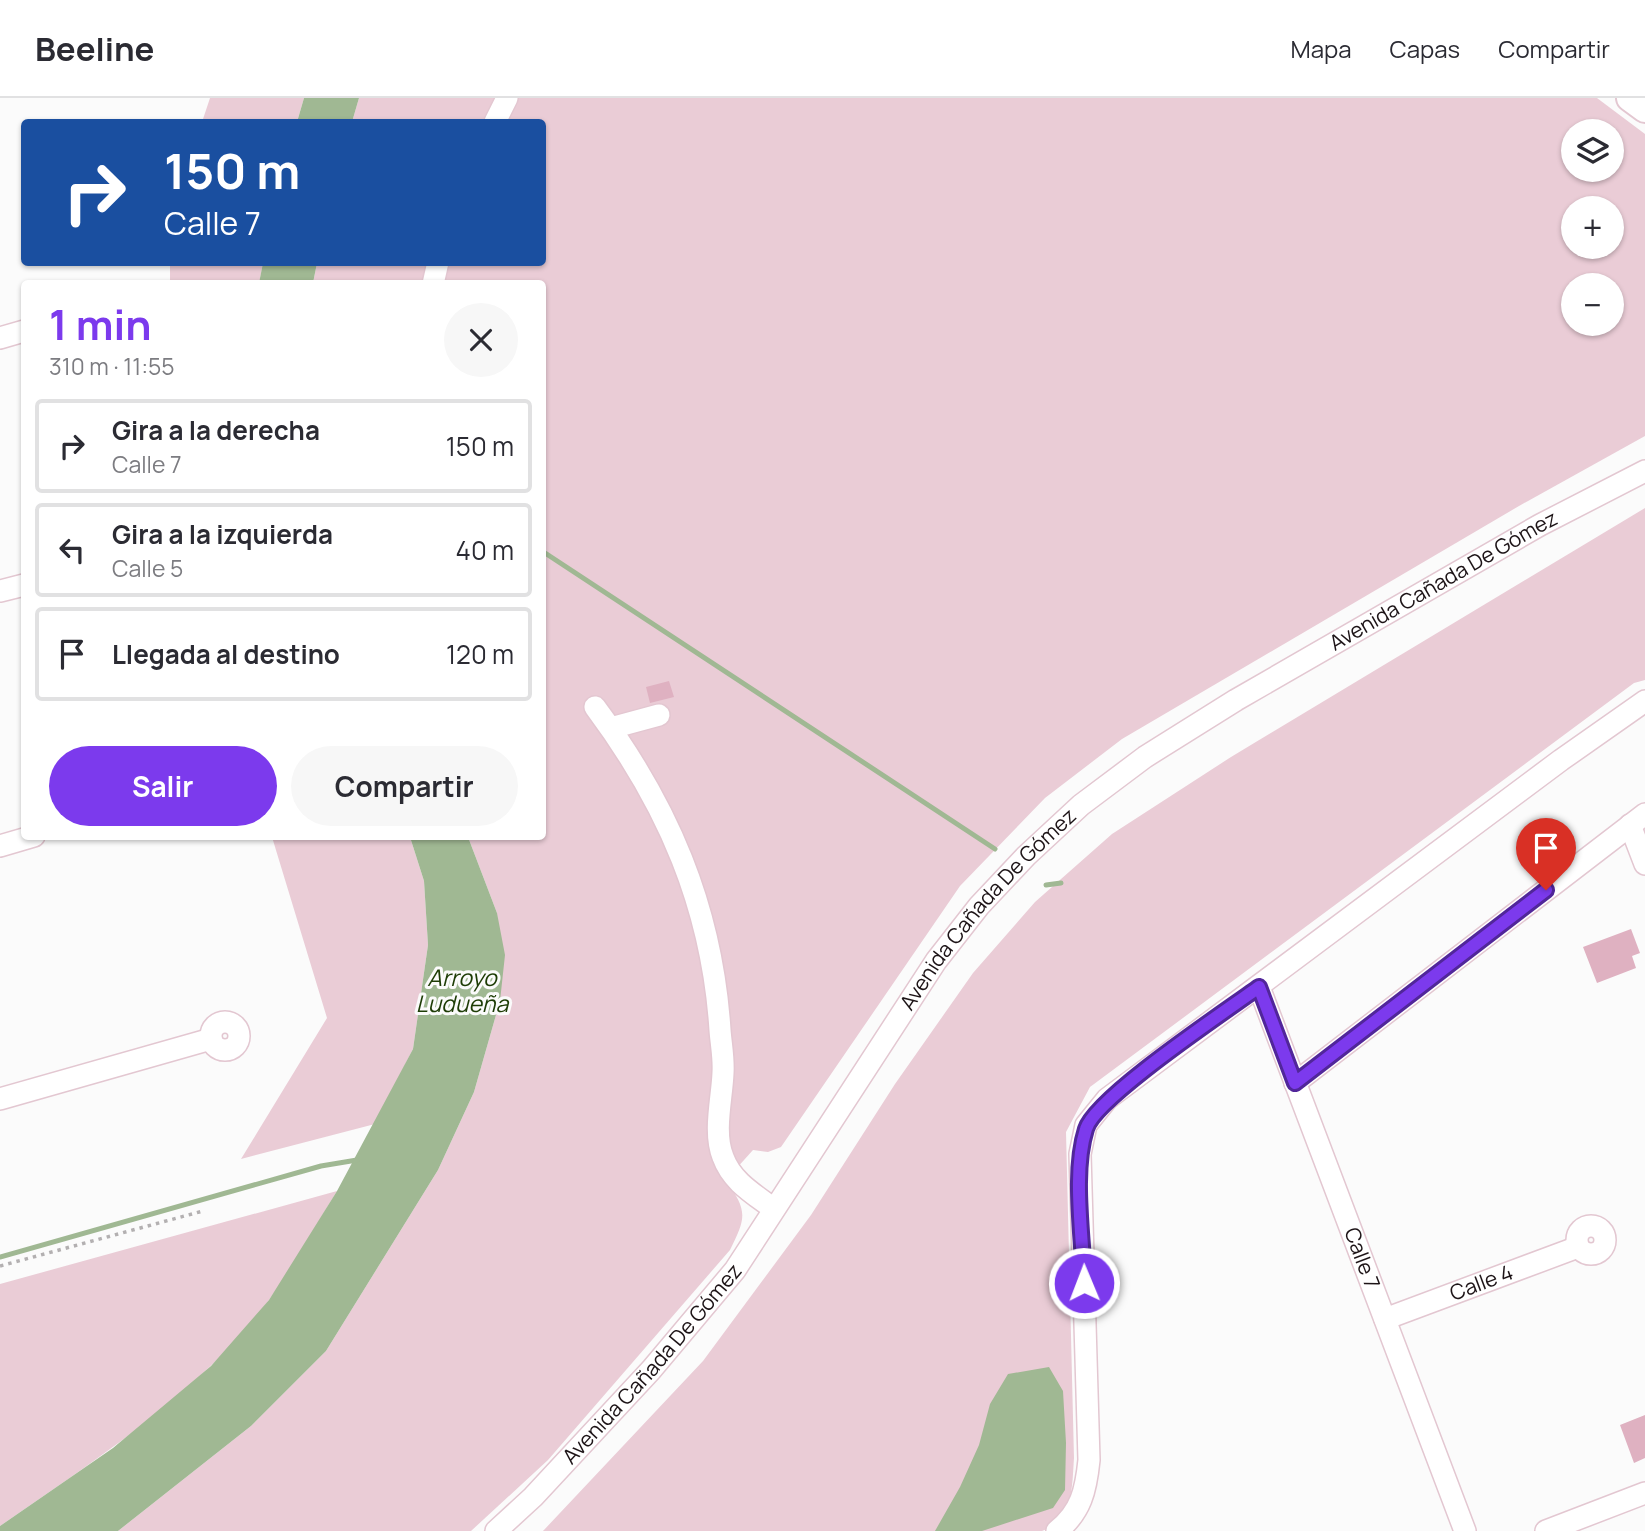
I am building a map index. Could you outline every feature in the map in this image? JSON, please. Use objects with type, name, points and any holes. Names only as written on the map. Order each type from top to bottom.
[{"type":"main road","points":[[1630,98],[1645,108]]},
{"type":"street","points":[[496,119],[507,98]]},
{"type":"street","points":[[0,338],[21,332]]},
{"type":"street","name":"Avenida Cañada De Gómez","points":[[496,1531],[533,1497],[651,1370],[735,1270],[936,961],[1016,866],[1081,805],[1146,757],[1247,694],[1540,525],[1645,471]]},
{"type":"street","points":[[0,592],[21,585]]},
{"type":"street","points":[[1057,1531],[1072,1518],[1086,1492],[1089,1460],[1080,1154],[1086,1125],[1107,1099],[1561,760],[1645,701]]},
{"type":"street","points":[[595,707],[651,789],[678,843],[698,902],[719,1013],[723,1069],[719,1133],[722,1157],[736,1181],[775,1209]]},
{"type":"street","points":[[611,728],[659,715]]},
{"type":"street","points":[[1295,1083],[1638,819],[1645,864]]},
{"type":"street","points":[[0,846],[21,840]]},
{"type":"street","name":"Calle 7","points":[[1259,987],[1465,1531]]},
{"type":"street","points":[[0,1099],[211,1039]]},
{"type":"street","name":"Calle 4","points":[[1385,1320],[1578,1247]]},
{"type":"street","points":[[1546,1531],[1645,1493]]},
{"type":"path","points":[[0,1266],[203,1211]]},
{"type":"shaded area","points":[[210,98],[304,98],[298,119],[203,119]]},
{"type":"shaded area","points":[[359,98],[1597,98],[1645,134],[1645,436],[1519,506],[1122,739],[1045,798],[960,886],[781,1147],[768,1152],[753,1150],[726,1180],[738,1199],[742,1214],[740,1229],[730,1250],[548,1460],[471,1531],[118,1531],[251,1426],[326,1351],[438,1170],[474,1092],[500,1001],[497,913],[469,840],[546,840],[546,280],[314,280],[316,266],[546,266],[546,119],[353,119]]},
{"type":"shaded area","points":[[170,266],[262,266],[260,280],[170,280]]},
{"type":"shaded area","points":[[1645,508],[1645,680],[1634,683],[1090,1087],[1066,1132],[1074,1458],[1069,1501],[1060,1519],[1042,1531],[543,1531],[703,1361],[811,1215],[895,1084],[973,973],[1035,902],[1112,834],[1231,757]]},
{"type":"shaded area","points":[[273,840],[411,840],[424,881],[428,945],[413,1049],[375,1124],[241,1159],[327,1018]]},
{"type":"shaded area","points":[[337,1191],[269,1300],[211,1366],[144,1424],[0,1526],[0,1284]]},
{"type":"water","points":[[304,98],[359,98],[353,119],[298,119]]},
{"type":"water","points":[[262,266],[316,266],[314,280],[260,280]]},
{"type":"water","name":"Arroyo Ludueña","points":[[411,840],[469,840],[497,913],[505,955],[500,1001],[474,1092],[438,1170],[326,1351],[251,1426],[118,1531],[0,1531],[0,1526],[113,1448],[211,1366],[269,1300],[337,1191],[413,1049],[428,945],[424,881]]},
{"type":"water","points":[[1049,1367],[1063,1391],[1066,1443],[1065,1490],[1053,1508],[982,1531],[935,1531],[960,1487],[979,1445],[990,1404],[1008,1374]]},
{"type":"building","points":[[669,681],[674,697],[650,703],[646,687]]},
{"type":"building","points":[[1631,929],[1640,953],[1632,956],[1636,968],[1597,983],[1583,947]]},
{"type":"building","points":[[1645,1415],[1645,1458],[1634,1463],[1620,1425]]},
{"type":"waterway","points":[[546,554],[995,849]]},
{"type":"waterway","points":[[1046,885],[1061,883]]},
{"type":"waterway","points":[[0,1257],[321,1166],[357,1160]]},
{"type":"route","points":[[1084,1283],[1080,1154],[1086,1125],[1107,1099],[1259,987],[1295,1083],[1546,890]]}]
